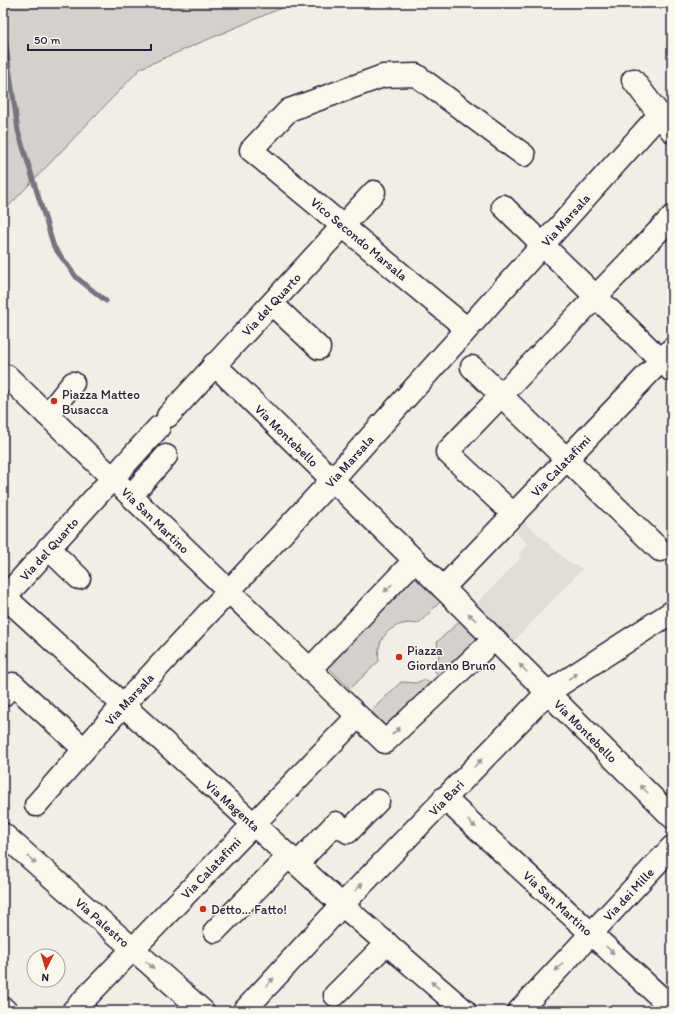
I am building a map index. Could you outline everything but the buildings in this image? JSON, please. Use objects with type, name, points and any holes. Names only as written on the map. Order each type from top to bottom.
[{"type":"street","name":"Vico Secondo Marsala","points":[[466,328],[251,150],[289,110],[383,76],[416,74],[524,155]]},
{"type":"street","points":[[633,80],[666,123]]},
{"type":"street","name":"Via Marsala","points":[[36,805],[123,705],[229,589],[332,480],[542,244],[666,123]]},
{"type":"street","name":"Via del Quarto","points":[[4,598],[48,548],[114,479],[214,364],[272,304],[374,192]]},
{"type":"street","points":[[503,206],[596,296],[668,360]]},
{"type":"street","points":[[514,515],[447,452],[672,217]]},
{"type":"street","points":[[272,304],[319,348]]},
{"type":"street","name":"Via Calatafimi","points":[[447,585],[567,459],[668,360]]},
{"type":"street","name":"Via Montebello","points":[[214,364],[413,558],[447,585],[497,641],[547,693],[672,817]]},
{"type":"street","points":[[472,367],[660,550]]},
{"type":"street","name":"Via San Martino","points":[[7,376],[308,666],[354,720],[385,742],[497,641]]},
{"type":"street","points":[[47,415],[72,383]]},
{"type":"street","points":[[131,496],[166,456]]},
{"type":"street","points":[[48,548],[79,578]]},
{"type":"street","points":[[308,666],[413,558]]},
{"type":"street","name":"Via Magenta","points":[[4,598],[342,905],[465,1011]]},
{"type":"street","name":"Via Bari","points":[[244,1011],[342,905],[547,693],[672,612]]},
{"type":"street","points":[[3,695],[13,684],[84,749]]},
{"type":"street","name":"Via Calatafimi","points":[[73,1011],[354,720]]},
{"type":"street","name":"Via San Martino","points":[[444,798],[672,1008]]},
{"type":"street","points":[[215,932],[293,860],[336,823],[348,832],[378,801]]},
{"type":"street","name":"Via Palestro","points":[[3,834],[202,1011]]},
{"type":"street","name":"Via dei Mille","points":[[519,1011],[672,847]]},
{"type":"street","points":[[335,996],[387,943]]},
{"type":"street","points":[[3,1008],[6,1011]]},
{"type":"shaded area","points":[[3,3],[293,3],[141,68],[3,212]]},
{"type":"shaded area","points":[[525,523],[573,566],[576,564],[582,569],[512,643],[474,606],[521,558],[518,555],[528,544],[516,532]]},
{"type":"shaded area","points":[[418,574],[443,599],[418,624],[401,624],[388,632],[383,637],[380,644],[379,661],[350,689],[326,665]]},
{"type":"shaded area","points":[[462,619],[481,638],[441,678],[434,670],[439,656],[437,642]]},
{"type":"shaded area","points":[[425,679],[432,686],[389,729],[371,711],[401,682],[416,683]]},
{"type":"waterway","points":[[3,24],[18,131],[54,247],[77,278],[106,301]]},
{"type":"place","name":"Piazza Matteo Busacca","points":[[54,401]]},
{"type":"place","name":"Piazza Giordano Bruno","points":[[399,657]]},
{"type":"place","name":"Detto... Fatto!","points":[[203,909]]}]
